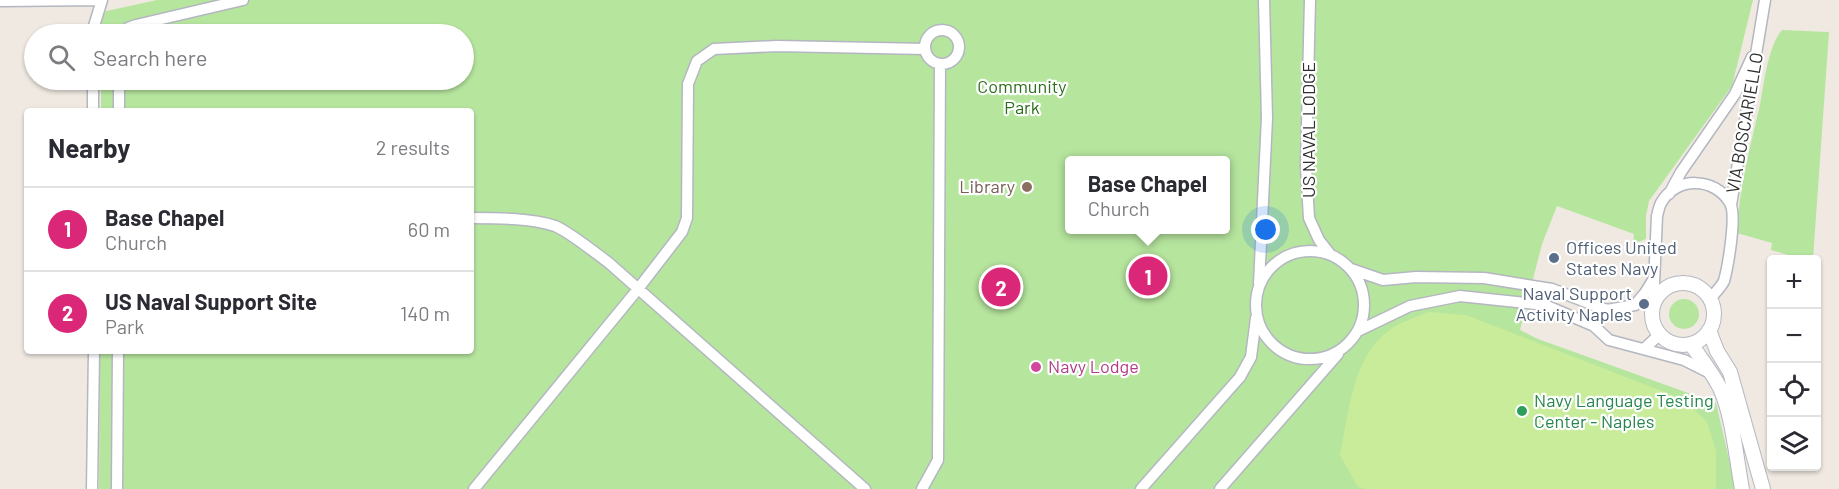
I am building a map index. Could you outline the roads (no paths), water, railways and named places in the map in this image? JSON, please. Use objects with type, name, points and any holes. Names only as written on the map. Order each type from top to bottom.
[{"type":"street","points":[[0,1],[101,0],[95,24]]},
{"type":"street","points":[[140,24],[243,0]]},
{"type":"street","points":[[1141,489],[1240,377],[1251,357],[1259,287],[1268,118],[1264,0]]},
{"type":"street","name":"US NAVAL LODGE","points":[[1310,0],[1306,167],[1309,218],[1319,240],[1330,254]]},
{"type":"street","name":"VIA BOSCARIELLO","points":[[1710,299],[1723,283],[1732,225],[1731,205],[1765,0]]},
{"type":"street","points":[[946,30],[955,35],[960,45],[958,55],[950,63],[940,65],[931,61],[925,49],[927,38],[935,31],[946,30]]},
{"type":"street","name":"VIA BOSCARIELLO","points":[[1653,306],[1657,216],[1661,203],[1735,94],[1759,40]]},
{"type":"street","points":[[474,489],[682,232],[687,218],[688,84],[697,61],[714,49],[777,46],[925,49]]},
{"type":"street","points":[[922,489],[938,460],[940,65]]},
{"type":"street","points":[[93,90],[93,108]]},
{"type":"street","points":[[119,90],[119,108]]},
{"type":"street","points":[[1669,194],[1687,183],[1706,183],[1721,191],[1731,205]]},
{"type":"street","points":[[474,218],[506,218],[556,226],[609,263],[865,489]]},
{"type":"street","points":[[1259,287],[1267,272],[1280,259],[1296,252],[1313,250],[1330,254],[1342,260],[1360,283],[1364,299],[1363,315],[1358,331]]},
{"type":"street","points":[[1351,269],[1383,280],[1416,277],[1484,278],[1552,289],[1607,309],[1635,305],[1653,280]]},
{"type":"street","points":[[1683,283],[1701,289],[1710,299],[1714,314],[1713,323],[1701,340],[1681,345],[1671,343],[1660,334],[1653,318],[1653,306],[1664,290],[1683,283]]},
{"type":"street","points":[[1220,489],[1358,331],[1410,306],[1460,296],[1545,305],[1594,326],[1609,340],[1684,360],[1712,373]]},
{"type":"street","points":[[1256,312],[1261,328],[1270,341],[1283,352],[1298,358],[1314,359],[1330,355],[1344,347]]},
{"type":"street","points":[[1709,330],[1717,351],[1730,372],[1762,489]]},
{"type":"street","points":[[1644,349],[1660,334]]},
{"type":"street","points":[[1691,344],[1712,373],[1726,407],[1742,489]]},
{"type":"street","points":[[92,489],[94,354]]},
{"type":"street","points":[[117,489],[118,354]]},
{"type":"place","name":"Library","points":[[1027,187]]},
{"type":"place","name":"Offices United States Navy","points":[[1554,258]]},
{"type":"place","name":"Base Chapel","points":[[1148,276]]},
{"type":"place","name":"US Naval Support Site","points":[[1001,287]]},
{"type":"place","name":"Naval Support Activity Naples","points":[[1644,304]]},
{"type":"place","name":"Navy Lodge","points":[[1036,367]]},
{"type":"place","name":"Navy Language Testing Center - Naples","points":[[1522,411]]},
{"type":"park label","name":"Community Park","points":[[1022,97]]}]
